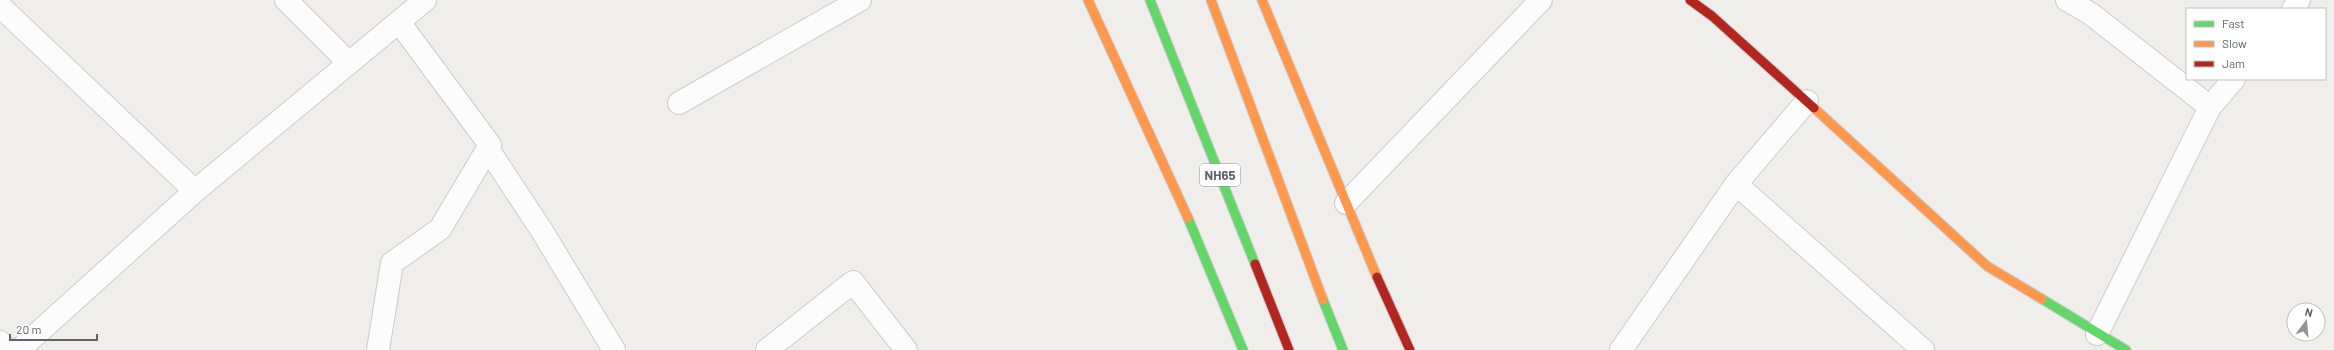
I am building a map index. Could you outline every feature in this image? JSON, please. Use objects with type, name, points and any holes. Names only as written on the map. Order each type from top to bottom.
[{"type":"main road","points":[[1088,0],[1192,226],[1243,350]]},
{"type":"main road","name":"NH65","points":[[1150,0],[1289,350]]},
{"type":"main road","points":[[1211,0],[1302,248],[1343,350]]},
{"type":"main road","points":[[1262,0],[1346,203],[1410,350]]},
{"type":"main road","points":[[1690,0],[1712,16],[1807,101],[1987,266],[2097,334],[2126,350]]},
{"type":"street","points":[[286,0],[349,63]]},
{"type":"street","points":[[19,350],[195,191],[425,0]]},
{"type":"street","points":[[679,104],[860,0]]},
{"type":"street","points":[[1346,203],[1541,0]]},
{"type":"street","points":[[2067,0],[2095,7],[2210,107]]},
{"type":"street","points":[[0,6],[195,191]]},
{"type":"street","points":[[378,350],[392,263],[440,229],[490,146],[399,22]]},
{"type":"street","points":[[2097,334],[2210,107],[2233,80]]},
{"type":"street","points":[[1621,350],[1736,184],[1807,101]]},
{"type":"street","points":[[488,149],[542,231],[614,350]]},
{"type":"street","points":[[1736,184],[1923,350]]},
{"type":"street","points":[[767,350],[853,282],[906,350]]},
{"type":"street","points":[[0,342],[8,350]]},
{"type":"traffic: fast","points":[[1150,0],[1255,264]]},
{"type":"traffic: fast","points":[[1188,218],[1243,350]]},
{"type":"traffic: fast","points":[[2042,299],[2126,350]]},
{"type":"traffic: fast","points":[[1323,300],[1343,350]]},
{"type":"traffic: slow","points":[[1088,0],[1188,218]]},
{"type":"traffic: slow","points":[[1211,0],[1323,300]]},
{"type":"traffic: slow","points":[[1262,0],[1377,277]]},
{"type":"traffic: slow","points":[[1814,108],[1987,266],[2042,299]]},
{"type":"traffic: jam","points":[[1690,0],[1712,16],[1814,108]]},
{"type":"traffic: jam","points":[[1255,264],[1289,350]]},
{"type":"traffic: jam","points":[[1377,277],[1410,350]]}]
